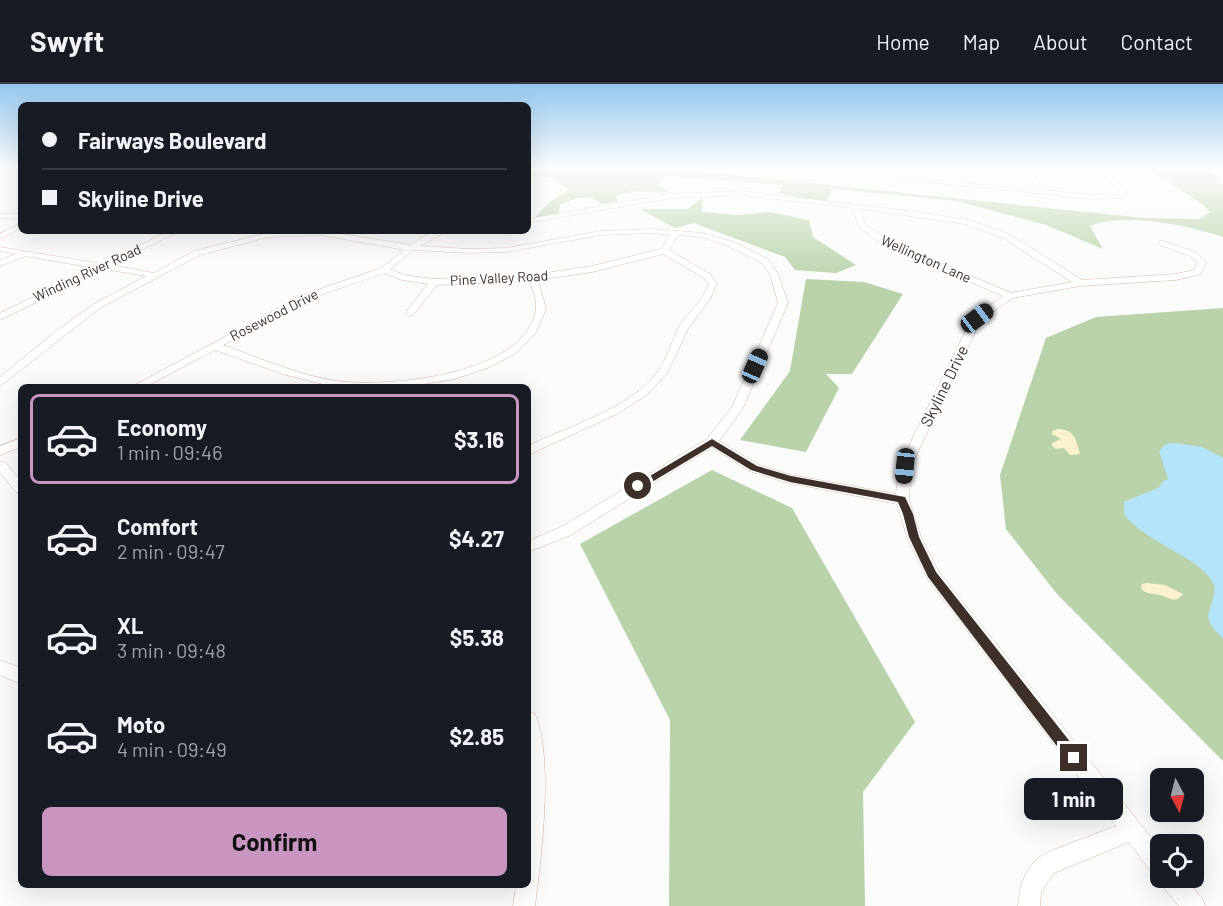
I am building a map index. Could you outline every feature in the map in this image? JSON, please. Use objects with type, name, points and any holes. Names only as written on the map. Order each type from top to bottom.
[{"type":"street","points":[[531,220],[607,207]]},
{"type":"street","name":"Wellington Lane","points":[[856,207],[862,225],[884,242],[1010,296]]},
{"type":"street","points":[[859,207],[940,217],[983,227],[1006,236],[1080,283]]},
{"type":"street","points":[[0,216],[18,216]]},
{"type":"street","points":[[0,237],[18,227]]},
{"type":"street","points":[[324,234],[412,248],[469,251],[506,250],[601,233],[676,232],[720,240],[765,261],[781,290],[783,303],[737,408],[723,424],[712,442],[566,531],[531,546]]},
{"type":"street","points":[[531,450],[598,419],[636,396],[658,378],[687,322],[711,290],[712,284],[708,276],[664,251],[676,232]]},
{"type":"street","name":"Winding River Road","points":[[0,316],[170,234]]},
{"type":"street","points":[[0,382],[79,318],[153,275],[218,246],[282,234]]},
{"type":"street","name":"Rosewood Drive","points":[[143,384],[314,294],[384,270],[425,238],[435,234]]},
{"type":"street","name":"Skyline Drive","points":[[1150,854],[932,574],[914,537],[902,500],[905,466],[977,318],[1010,296],[1080,283],[1176,277],[1198,272],[1202,262],[1193,254],[1163,243]]},
{"type":"street","points":[[0,249],[153,275]]},
{"type":"street","name":"Pine Valley Road","points":[[384,270],[402,277],[434,282],[533,278],[592,269],[664,251]]},
{"type":"street","points":[[0,263],[24,254]]},
{"type":"street","points":[[388,384],[445,378],[489,363],[513,351],[532,334],[542,307],[533,278]]},
{"type":"street","points":[[410,313],[434,282]]},
{"type":"street","points":[[214,346],[341,384]]},
{"type":"street","points":[[712,442],[754,468],[790,479],[902,500]]},
{"type":"street","points":[[0,451],[18,443]]},
{"type":"street","points":[[0,465],[18,486]]},
{"type":"street","points":[[0,667],[18,675]]},
{"type":"street","points":[[531,729],[533,775],[531,817]]},
{"type":"street","points":[[1029,906],[1030,889],[1046,865],[1131,831]]},
{"type":"street","points":[[524,906],[527,888]]},
{"type":"street","points":[[1179,888],[1194,906]]},
{"type":"green space","points":[[545,207],[560,207],[558,215],[535,217]]},
{"type":"green space","points":[[702,207],[702,212],[739,215],[770,212],[809,220],[813,237],[856,265],[836,273],[795,270],[785,257],[694,223],[675,228],[640,209]]},
{"type":"green space","points":[[981,207],[1042,207],[1144,218],[1200,219],[1210,212],[1205,207],[1223,207],[1223,237],[1175,225],[1120,220],[1090,226],[1103,249],[1046,225]]},
{"type":"green space","points":[[806,279],[864,282],[903,294],[852,374],[826,374],[839,388],[806,452],[740,440],[790,371]]},
{"type":"green space","points":[[1223,308],[1223,761],[1057,594],[1006,529],[1000,475],[1046,338],[1096,317]]},
{"type":"green space","points":[[712,470],[792,508],[915,722],[863,792],[865,906],[669,906],[670,720],[580,544]]},
{"type":"sand","points":[[1058,429],[1072,434],[1080,454],[1070,455],[1064,448],[1056,449],[1052,446],[1052,443],[1061,439],[1052,434],[1052,431]]},
{"type":"sand","points":[[1142,584],[1165,585],[1183,594],[1175,600],[1148,593],[1141,589]]},
{"type":"water","points":[[1166,444],[1202,447],[1223,458],[1223,639],[1215,631],[1209,619],[1208,614],[1215,587],[1209,577],[1188,559],[1146,534],[1124,514],[1124,502],[1160,487],[1162,482],[1168,479],[1159,451]]},
{"type":"route","points":[[638,486],[712,442],[754,468],[790,479],[902,500],[914,537],[932,574],[1074,758]]}]
